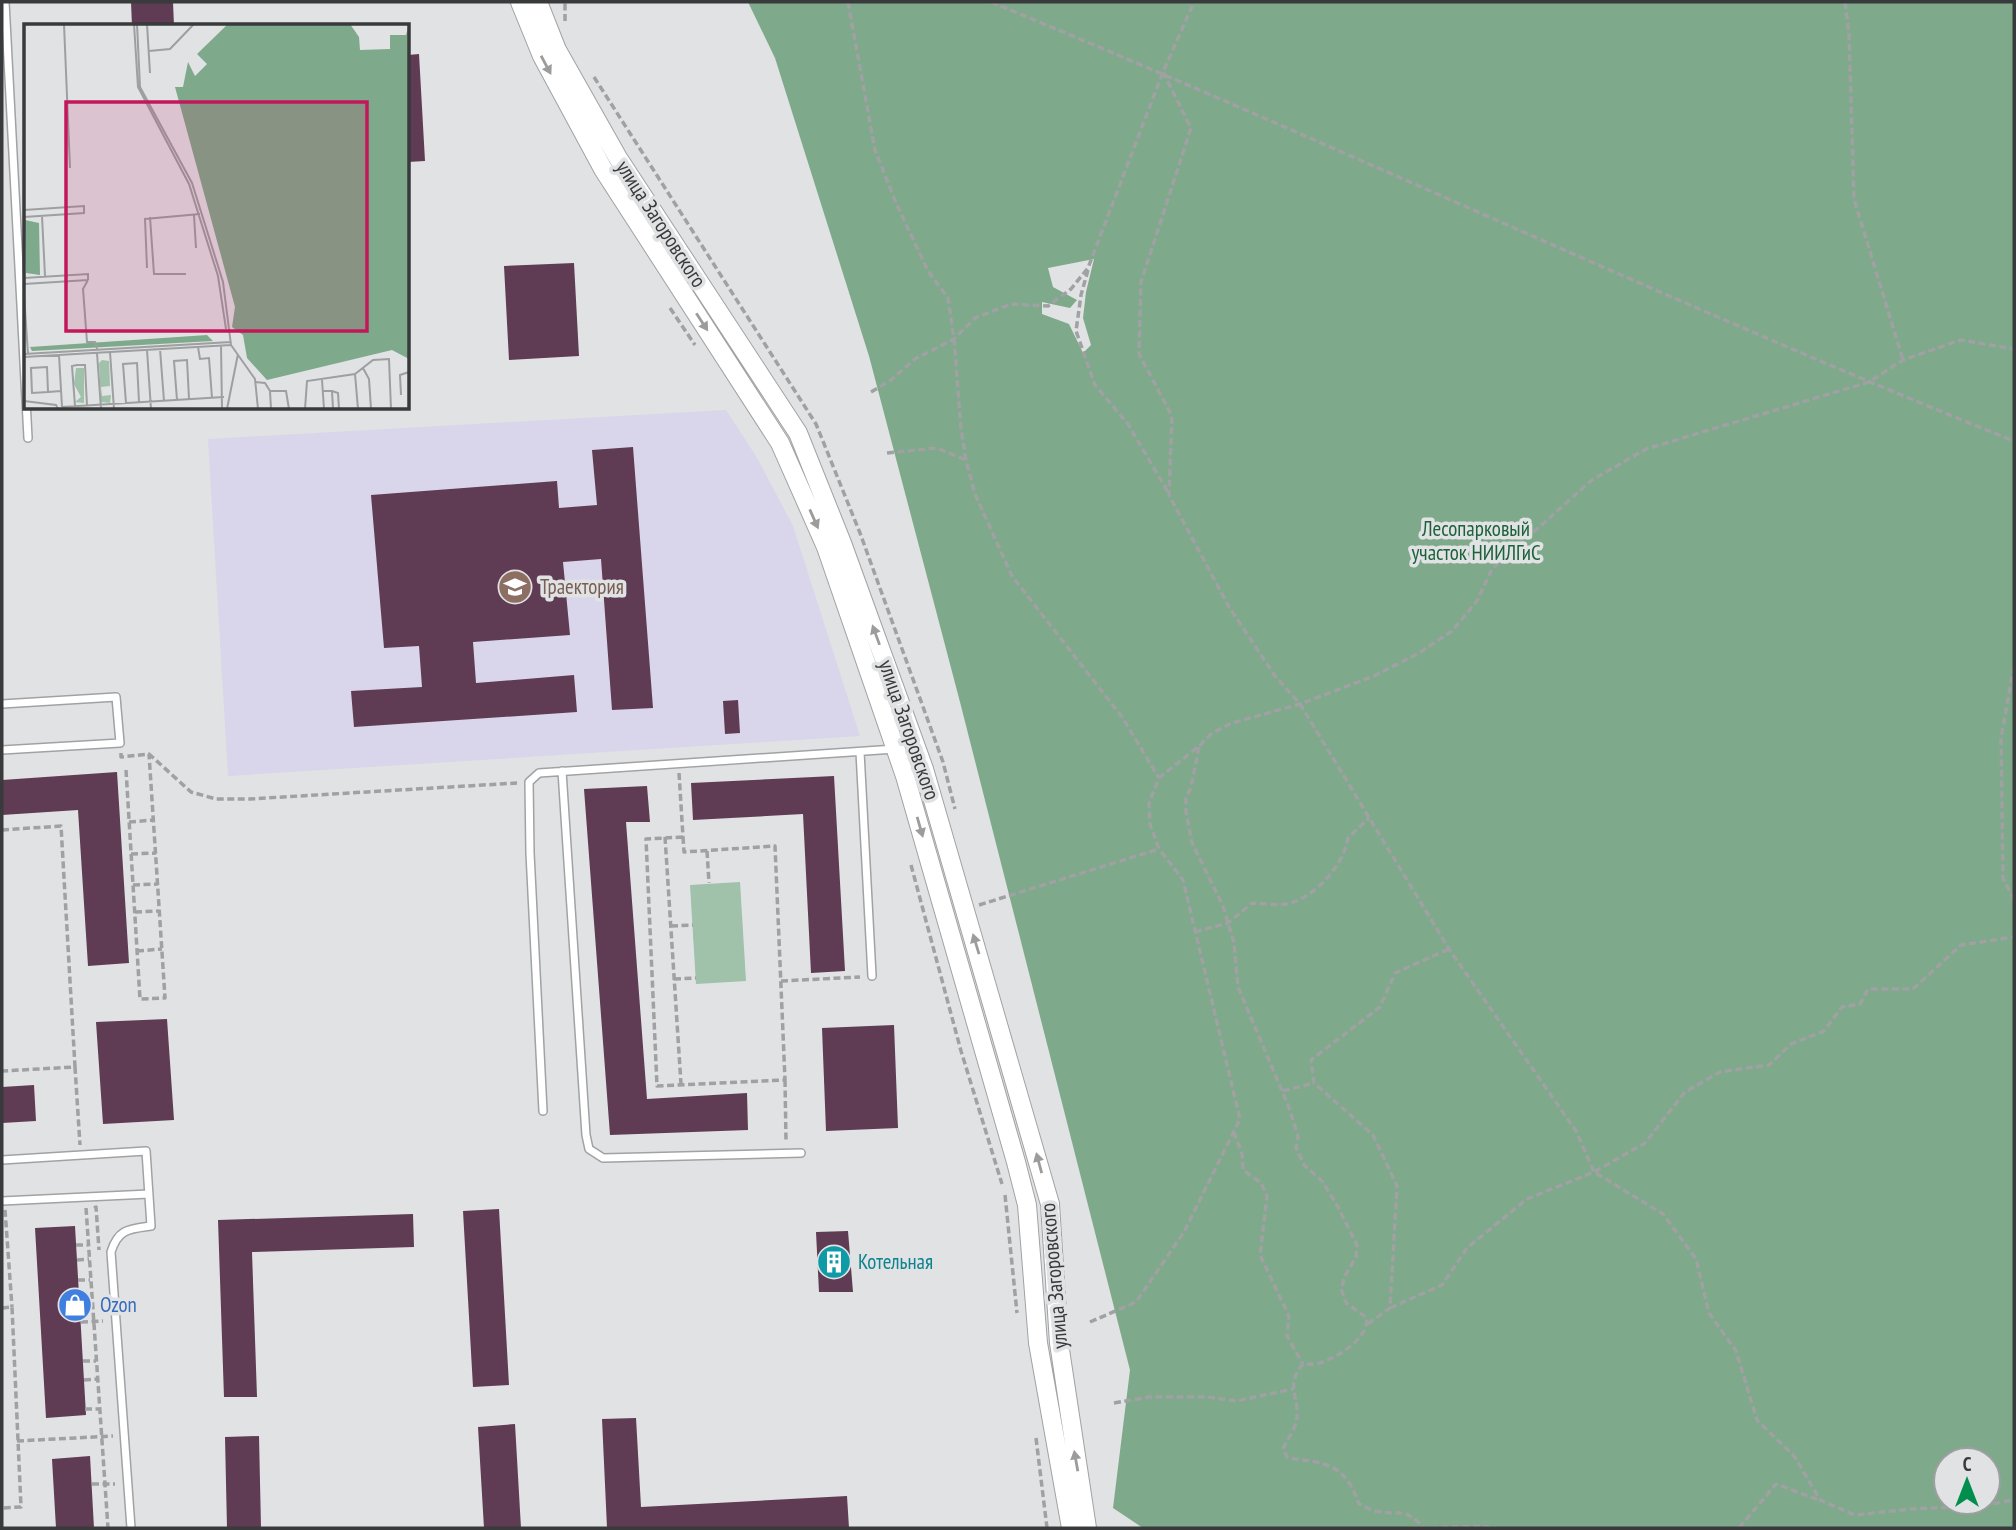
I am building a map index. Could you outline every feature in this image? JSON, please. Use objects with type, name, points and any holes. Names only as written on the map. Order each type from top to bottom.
[{"type":"street","name":"улица Загоровского","points":[[520,2],[542,56],[603,169],[780,443],[826,547],[896,749],[1027,1205],[1038,1343],[1071,1528]]},
{"type":"street","name":"улица Загоровского","points":[[538,2],[557,50],[618,158],[797,433],[842,543],[924,769],[1050,1204],[1059,1343],[1087,1528]]},
{"type":"lane","points":[[5,2],[24,362]]},
{"type":"lane","points":[[27,410],[28,438]]},
{"type":"lane","points":[[2,704],[116,697],[120,743],[2,750]]},
{"type":"lane","points":[[543,1111],[529,782],[540,773],[562,771],[896,749]]},
{"type":"lane","points":[[860,752],[872,976]]},
{"type":"lane","points":[[562,771],[589,1149],[603,1158],[801,1153]]},
{"type":"lane","points":[[2,1160],[146,1152],[150,1226],[123,1232],[115,1239],[111,1252],[131,1528]]},
{"type":"lane","points":[[3,1201],[149,1194]]},
{"type":"path","points":[[565,2],[565,25]]},
{"type":"path","points":[[848,2],[875,150],[928,271],[948,298],[966,460],[975,494],[1012,576],[1122,717],[1159,778]]},
{"type":"path","points":[[991,2],[1163,72],[1869,382],[2014,440]]},
{"type":"path","points":[[1194,2],[1163,72],[1088,268],[1081,295],[1076,331],[1095,385],[1128,424],[1229,607],[1275,676],[1300,704],[1449,949],[1577,1131],[1594,1172],[1662,1214],[1696,1259],[1709,1314],[1736,1350],[1757,1420],[1795,1457],[1820,1500]]},
{"type":"path","points":[[1845,2],[1849,34],[1854,199],[1903,360]]},
{"type":"path","points":[[1163,72],[1191,128],[1141,282],[1139,354],[1172,416],[1169,495]]},
{"type":"path","points":[[871,392],[891,380],[915,359],[954,339],[975,318],[1011,304],[1048,306],[1070,289],[1088,268]]},
{"type":"path","points":[[1090,1322],[1136,1302],[1184,1232],[1240,1119],[1183,880],[1158,849],[1150,824],[1149,803],[1159,778],[1212,733],[1231,723],[1300,704],[1374,676],[1419,653],[1452,631],[1478,601],[1492,569],[1592,480],[1646,449],[1869,382],[1903,360],[1961,340],[2014,349]]},
{"type":"path","points":[[887,453],[937,448],[966,460]]},
{"type":"path","points":[[2014,666],[2001,738],[2003,878],[2014,900]]},
{"type":"path","points":[[120,743],[121,757],[149,754],[191,792],[216,799],[263,799],[529,782]]},
{"type":"path","points":[[1199,746],[1186,798],[1192,843],[1223,906],[1234,943],[1238,987],[1283,1091],[1298,1136],[1296,1147],[1304,1165],[1322,1181],[1357,1245],[1356,1257],[1341,1289],[1346,1303],[1367,1318],[1367,1325]]},
{"type":"path","points":[[126,770],[140,999],[165,998],[149,754]]},
{"type":"path","points":[[679,764],[684,852],[775,846],[787,1153]]},
{"type":"path","points":[[1195,932],[1228,923],[1252,903],[1287,904],[1309,893],[1329,878],[1346,849],[1348,838],[1370,818]]},
{"type":"path","points":[[129,822],[154,820]]},
{"type":"path","points":[[2,830],[61,827],[81,1156]]},
{"type":"path","points":[[684,836],[646,839],[657,1086],[785,1080]]},
{"type":"path","points":[[666,837],[681,1084]]},
{"type":"path","points":[[966,909],[1158,849]]},
{"type":"path","points":[[707,850],[709,883]]},
{"type":"path","points":[[131,854],[156,853]]},
{"type":"path","points":[[909,857],[961,1051],[1005,1194],[1017,1313]]},
{"type":"path","points":[[133,885],[158,884]]},
{"type":"path","points":[[135,912],[159,911]]},
{"type":"path","points":[[671,926],[693,925]]},
{"type":"path","points":[[1424,1528],[1411,1516],[1396,1511],[1375,1511],[1359,1504],[1344,1474],[1332,1467],[1287,1457],[1283,1449],[1297,1419],[1293,1389],[1297,1371],[1303,1364],[1317,1364],[1338,1354],[1355,1342],[1367,1325],[1390,1308],[1443,1285],[1467,1248],[1527,1199],[1594,1172],[1645,1143],[1685,1092],[1720,1072],[1769,1065],[1791,1044],[1824,1031],[1842,1007],[1860,1004],[1868,989],[1913,989],[1961,945],[2014,937]]},
{"type":"path","points":[[137,951],[162,949]]},
{"type":"path","points":[[1390,1308],[1398,1186],[1373,1135],[1314,1083],[1311,1060],[1380,1007],[1395,973],[1449,949]]},
{"type":"path","points":[[781,981],[872,976]]},
{"type":"path","points":[[674,979],[696,978]]},
{"type":"path","points":[[2,1071],[75,1067]]},
{"type":"path","points":[[1283,1091],[1314,1083]]},
{"type":"path","points":[[1234,1132],[1242,1154],[1243,1170],[1261,1183],[1267,1196],[1259,1255],[1289,1315],[1287,1336],[1303,1364]]},
{"type":"path","points":[[2,1508],[21,1507],[12,1307],[3,1201]]},
{"type":"path","points":[[86,1208],[108,1528]]},
{"type":"path","points":[[76,1245],[89,1245]]},
{"type":"path","points":[[77,1260],[99,1253]]},
{"type":"path","points":[[78,1280],[91,1280]]},
{"type":"path","points":[[2,1308],[12,1307]]},
{"type":"path","points":[[81,1322],[103,1321]]},
{"type":"path","points":[[83,1362],[96,1361]]},
{"type":"path","points":[[97,1369],[107,1368]]},
{"type":"path","points":[[84,1380],[98,1379]]},
{"type":"path","points":[[1114,1404],[1149,1397],[1207,1397],[1236,1401],[1293,1389]]},
{"type":"path","points":[[85,1409],[100,1409]]},
{"type":"path","points":[[1035,1430],[1047,1528]]},
{"type":"path","points":[[17,1441],[125,1435]]},
{"type":"path","points":[[92,1485],[115,1484]]},
{"type":"path","points":[[1739,1528],[1776,1484],[1855,1515],[1980,1506],[2014,1500]]},
{"type":"path","points":[[1410,1528],[1496,1528]]},
{"type":"shaded area","name":"Траектория","points":[[726,410],[756,456],[793,526],[860,736],[228,776],[208,439]]},
{"type":"green space","name":"Лесопарковый участок НИИЛГиС","points":[[748,2],[2014,2],[2014,1528],[1143,1528],[1113,1508],[1130,1370],[869,356],[775,58]],"holes":[[[1094,259],[1083,318],[1091,345],[1083,353],[1069,324],[1042,314],[1042,302],[1070,308],[1077,300],[1053,287],[1048,268]]]},
{"type":"green space","points":[[740,882],[746,981],[696,984],[690,885]]},
{"type":"building","points":[[131,2],[173,2],[174,24],[132,24]]},
{"type":"building","points":[[419,54],[425,161],[410,162],[410,55]]},
{"type":"building","points":[[574,263],[579,356],[509,360],[504,266]]},
{"type":"building","points":[[633,447],[653,708],[612,710],[601,559],[563,562],[570,635],[473,642],[476,683],[574,675],[577,712],[354,727],[351,691],[422,687],[419,646],[384,648],[371,495],[557,481],[559,508],[597,505],[592,450]]},
{"type":"building","points":[[738,700],[740,733],[725,734],[723,701]]},
{"type":"building","points":[[117,772],[129,963],[88,966],[78,810],[2,815],[2,780]]},
{"type":"building","points":[[834,776],[845,971],[811,973],[803,814],[693,820],[691,783]]},
{"type":"building","points":[[647,786],[650,822],[626,822],[647,1099],[747,1093],[748,1130],[610,1135],[584,789]]},
{"type":"building","points":[[167,1019],[174,1120],[103,1124],[96,1022]]},
{"type":"building","points":[[894,1025],[898,1128],[826,1131],[822,1028]]},
{"type":"building","points":[[34,1085],[36,1121],[2,1123],[2,1087]]},
{"type":"building","points":[[499,1209],[509,1385],[473,1387],[463,1211]]},
{"type":"building","points":[[413,1214],[414,1247],[252,1252],[257,1397],[224,1397],[218,1220]]},
{"type":"building","points":[[75,1226],[86,1415],[46,1418],[35,1228]]},
{"type":"building","name":"Котельная","points":[[848,1231],[853,1292],[819,1292],[816,1232]]},
{"type":"building","points":[[636,1418],[641,1507],[847,1496],[849,1528],[607,1528],[602,1419]]},
{"type":"building","points":[[515,1424],[521,1528],[484,1528],[478,1427]]},
{"type":"building","points":[[259,1436],[261,1528],[227,1528],[225,1437]]},
{"type":"building","points":[[90,1456],[94,1528],[56,1528],[52,1459]]},
{"type":"place","name":"Траектория","points":[[515,587]]},
{"type":"place","name":"Котельная","points":[[834,1262]]},
{"type":"place","name":"Ozon","points":[[75,1305]]}]
